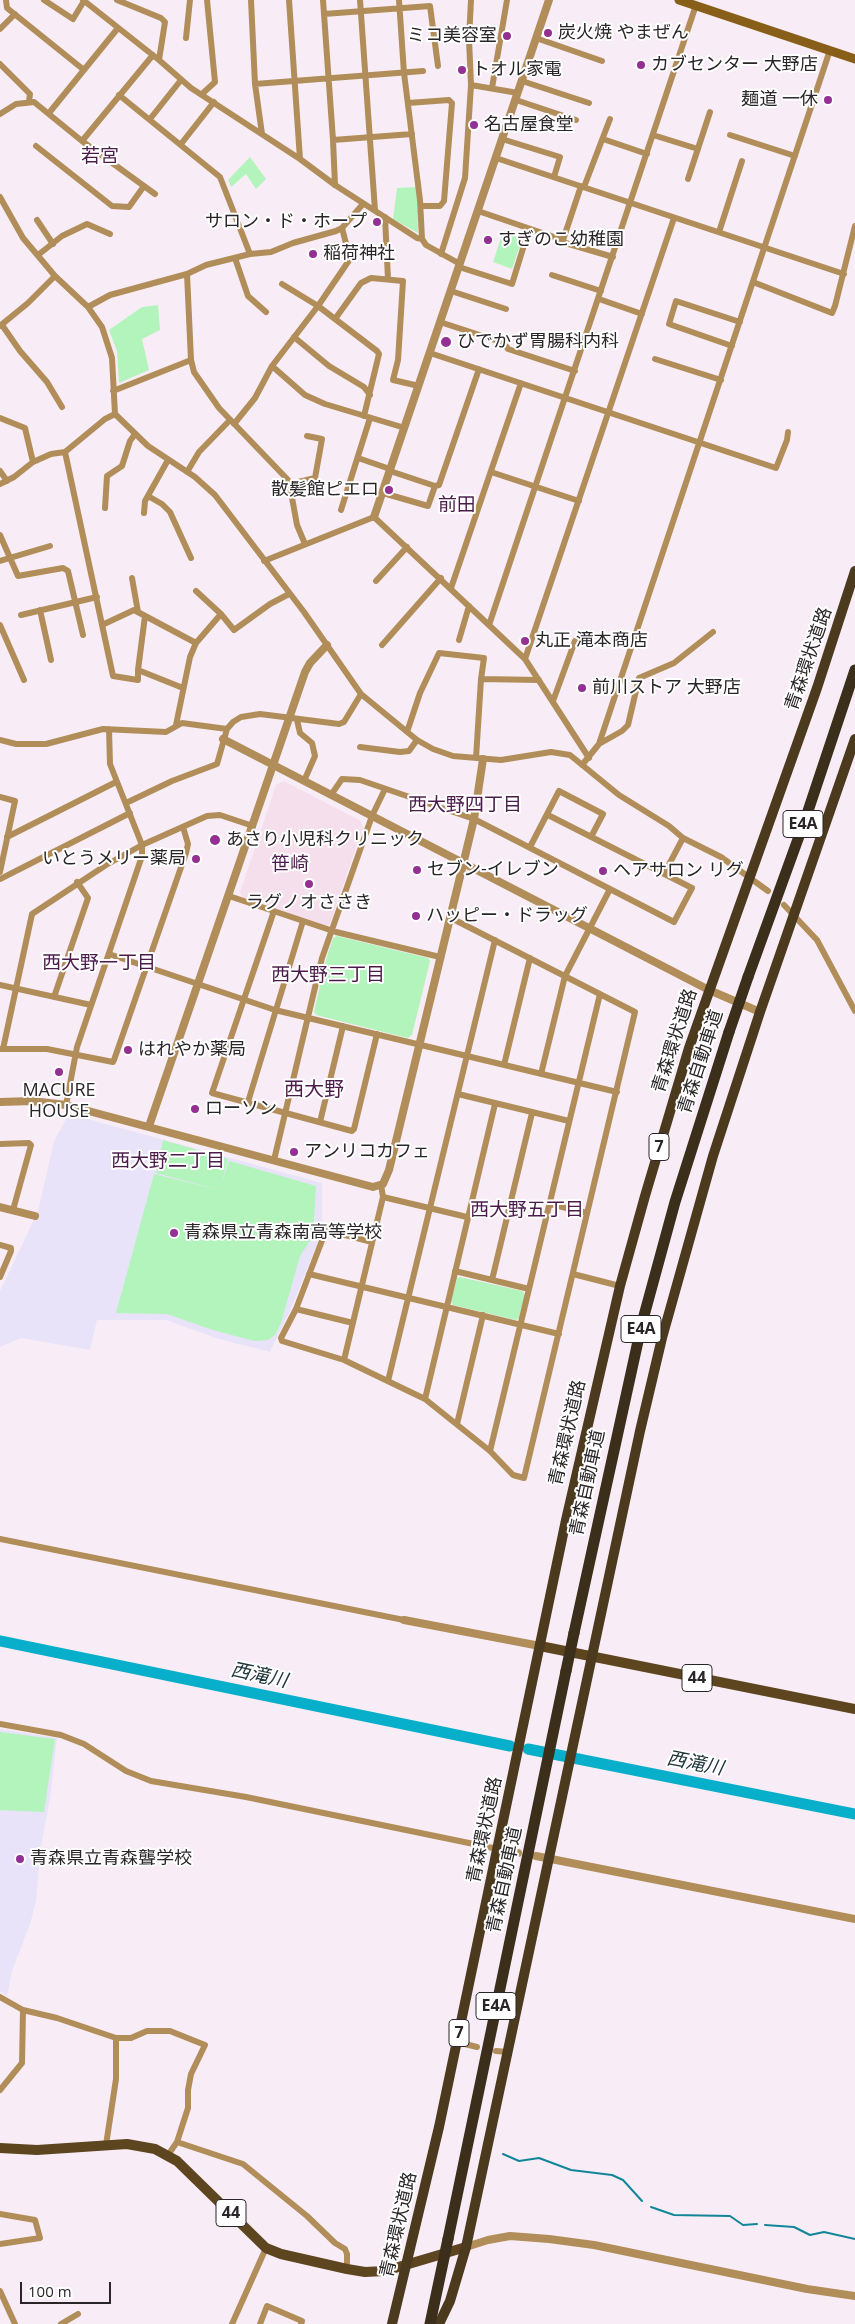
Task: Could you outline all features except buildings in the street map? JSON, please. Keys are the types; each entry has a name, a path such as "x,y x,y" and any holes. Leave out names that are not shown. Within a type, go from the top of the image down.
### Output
{"highway":[{"name":"青森環状道路","path":"392,2324 407,2266 457,2042 595,1389 620,1286 666,1123 709,990 817,688 854,577"},
{"name":"青森自動車道","path":"430,2324 574,1633 642,1323 675,1202 729,1032 806,818 855,670"},
{"path":"440,2324 450,2301 466,2247 640,1431 662,1338 713,1156 760,1012 855,739"}],"main road":[{"path":"679,0 855,59"},
{"name":"44","path":"540,1646 855,1709"},
{"name":"44","path":"0,2148 37,2150 106,2145 138,2145 155,2149 168,2155 187,2170 266,2248 281,2254 347,2269 373,2272 407,2266 466,2247"}],"street":[{"path":"6,0 7,8 84,70"},
{"path":"44,0 73,19 83,0 159,60 181,80 300,159 363,204 417,238 422,239"},
{"path":"117,0 161,18 165,22 159,60"},
{"path":"186,38 190,0"},
{"path":"202,94 215,82 207,0"},
{"path":"251,0 255,84 262,134"},
{"path":"289,0 300,159"},
{"path":"323,0 335,185"},
{"path":"360,0 375,210"},
{"path":"399,0 404,73 420,206 422,239 426,245 459,266 512,284 529,229"},
{"path":"442,254 465,178 471,85 469,39 471,0"},
{"path":"492,88 507,0"},
{"path":"264,561 374,517 549,0"},
{"path":"324,14 399,8 430,3 438,66"},
{"path":"488,625 602,291 696,5"},
{"path":"0,29 15,14"},
{"path":"49,113 118,28"},
{"path":"536,38 602,61"},
{"path":"582,766 599,744 830,50"},
{"path":"82,141 152,55"},
{"path":"0,64 30,94 29,101"},
{"path":"255,84 423,72"},
{"path":"150,119 181,80"},
{"path":"522,81 589,103"},
{"path":"471,85 492,88 576,120"},
{"path":"120,95 220,177 250,254"},
{"path":"408,103 449,100 452,103 444,200 440,206 420,206"},
{"path":"0,114 16,104 29,101 34,102 82,141 155,194"},
{"path":"181,144 214,102"},
{"path":"688,179 710,112"},
{"path":"563,240 610,119"},
{"path":"333,140 412,134"},
{"path":"653,135 698,150"},
{"path":"730,135 795,156"},
{"path":"603,138 647,154"},
{"path":"502,139 560,157 554,177"},
{"path":"36,146 112,206 129,207 144,186"},
{"path":"496,158 844,274"},
{"path":"718,232 742,162"},
{"path":"0,198 23,238 55,276 88,307 99,322 108,340 112,358 115,414 135,434 215,495 327,645 361,694 417,740 453,756 501,760 551,752 570,755 608,788 669,826 683,838 721,857 768,891"},
{"path":"88,307 110,295 187,274 206,265 250,254 271,252 292,243 323,236 342,228 363,204"},
{"path":"478,211 563,240 562,242 613,257"},
{"path":"385,217 388,279"},
{"path":"525,659 674,218"},
{"path":"37,220 52,244"},
{"path":"38,255 62,236 87,224 110,234"},
{"path":"753,282 832,313 844,274 855,226"},
{"path":"187,472 199,452 255,398 272,366 318,306 350,259 342,228"},
{"path":"235,258 248,296 266,312"},
{"path":"187,274 191,360 194,372 218,408 290,484 297,525 305,544"},
{"path":"552,275 602,291"},
{"path":"55,276 28,303 1,325 20,351 47,382 62,407"},
{"path":"335,319 361,283 371,278 403,281 398,360 393,380 419,386"},
{"path":"282,284 318,306 378,351 379,354 358,458 341,510"},
{"path":"451,291 506,309"},
{"path":"599,299 642,314"},
{"path":"732,346 669,324 676,301 740,322"},
{"path":"440,322 504,344 508,349 575,371"},
{"path":"294,337 329,366 356,382 370,395"},
{"path":"430,353 776,468 787,440 788,432"},
{"path":"655,359 721,380"},
{"path":"113,391 191,360"},
{"path":"272,366 305,395 404,428"},
{"path":"358,458 435,486 440,485 479,369"},
{"path":"451,588 521,383"},
{"path":"0,471 3,483 33,462 51,454 65,452 105,419 115,414"},
{"path":"0,418 25,428 33,462"},
{"path":"105,508 107,476 122,466 130,441 135,434"},
{"path":"290,484 314,478 322,439 307,436"},
{"path":"65,452 113,676 138,680 145,616"},
{"path":"144,513 143,505 168,460"},
{"path":"491,472 579,501"},
{"path":"383,493 428,506 435,486"},
{"path":"148,496 162,504 170,512 191,558"},
{"path":"374,517 525,659 589,758"},
{"path":"0,536 18,576 63,568 68,571 83,635"},
{"path":"0,561 50,546"},
{"path":"376,580 407,547"},
{"path":"132,578 138,612"},
{"path":"382,644 441,578"},
{"path":"196,591 221,614 234,630 270,604 289,594"},
{"path":"21,615 97,597"},
{"path":"459,640 469,606"},
{"path":"40,610 51,660"},
{"path":"102,625 134,610 196,643"},
{"path":"176,725 196,643 221,614"},
{"path":"0,625 24,680"},
{"path":"599,744 622,731 628,724 639,678 674,663 714,632"},
{"path":"553,701 575,641"},
{"path":"150,1126 274,765 293,720 304,672 327,645"},
{"path":"0,1102 32,1101 66,1105 373,1187 381,1185 386,1180 389,1170 474,819 480,758 481,679 484,658 439,653 420,693 407,732"},
{"path":"138,670 184,688"},
{"path":"481,679 539,680"},
{"path":"126,803 172,781 217,764 227,729 235,720 250,715 266,714 293,720 339,724 344,722 361,694"},
{"path":"293,720 300,733 312,742 316,756 304,781"},
{"path":"0,740 16,744 46,744 109,729 166,732 182,723 227,729"},
{"path":"66,1105 75,1053 142,860 142,845 110,764 109,729"},
{"path":"223,739 709,990 760,1012"},
{"path":"360,747 400,752 409,751 417,740"},
{"path":"331,795 342,779 360,780 474,819 674,922 692,888 548,814"},
{"path":"7,837 116,782"},
{"path":"274,1160 331,931 372,816 385,789"},
{"path":"530,847 559,791 603,814 591,837"},
{"path":"0,797 15,800 0,872"},
{"path":"0,879 130,813"},
{"path":"183,827 188,848 113,1062 47,1049 2,1049 32,914 77,882 142,845 183,827 217,814 253,826"},
{"path":"664,874 683,838"},
{"path":"54,997 88,898 77,882"},
{"path":"541,1074 565,976 610,889"},
{"path":"229,896 331,931 440,957"},
{"path":"784,905 817,940 855,1011"},
{"path":"274,911 212,1093 352,1130 354,1129 377,1034"},
{"path":"372,1242 326,1230 282,1341 344,1360 425,1399 490,1451 513,1475 524,1478 635,1012 449,917"},
{"path":"248,1102 303,921"},
{"path":"388,1381 495,940"},
{"path":"110,954 275,1010 616,1092"},
{"path":"504,1065 530,958"},
{"path":"0,985 91,1005"},
{"path":"490,1451 600,994"},
{"path":"320,1122 343,1026"},
{"path":"458,1094 569,1121"},
{"path":"425,1399 495,1104"},
{"path":"492,1280 532,1113"},
{"path":"0,1144 29,1143 31,1145 13,1210"},
{"path":"344,1360 383,1197 381,1185"},
{"path":"383,1197 467,1217"},
{"path":"550,1204 587,1212"},
{"path":"0,1207 35,1216"},
{"path":"0,1245 10,1248 12,1251 0,1277"},
{"path":"455,1271 529,1289"},
{"path":"309,1274 559,1334"},
{"path":"573,1274 620,1286"},
{"path":"296,1309 353,1323"},
{"path":"457,1424 483,1316"},
{"path":"0,1539 540,1646"},
{"path":"0,1724 61,1735 84,1744 126,1771 151,1781 246,1798 518,1853"},
{"path":"536,1856 855,1919"},
{"path":"0,1997 23,2010 58,2018 116,2038 131,2038 148,2031 170,2031 205,2045 191,2074 188,2108 177,2142 168,2155"},
{"path":"0,2090 22,2063 23,2010"},
{"path":"106,2145 116,2079 116,2038"},
{"path":"457,2042 477,2047"},
{"path":"496,2051 508,2052"},
{"path":"177,2142 243,2164 307,2216 335,2243 345,2249 347,2269"},
{"path":"0,2214 35,2220 40,2238 0,2244"},
{"path":"466,2247 510,2236 549,2239 594,2245 814,2290 855,2296"},
{"path":"232,2324 266,2248"},
{"path":"0,2292 15,2324"},
{"path":"260,2324 267,2306 302,2321 301,2324"},
{"path":"61,2324 78,2314"}],"shaded area":[{"path":"284,781 361,821 363,827 330,924 326,926 242,897 240,892 276,785"},
{"name":"青森県立青森南高等学校","path":"69,1114 322,1183 322,1227 319,1239 290,1311 270,1352 219,1339 166,1320 97,1320 90,1350 21,1338 0,1347 0,1291 38,1211 54,1141"},
{"name":"青森県立青森聾学校","path":"0,1729 57,1738 50,1799 41,1846 36,1901 31,1921 12,1971 7,1996 0,1991"}],"green space":[{"path":"250,157 266,179 256,189 246,174 231,187 228,180"},
{"path":"417,187 418,233 393,219 397,188"},
{"path":"503,232 522,239 512,269 493,262"},
{"path":"158,305 160,330 142,339 149,370 119,383 117,351 109,330 142,307"},
{"path":"337,936 428,958 430,961 412,1035 408,1038 316,1015 314,1011 326,960 333,938"},
{"path":"163,1140 228,1159 221,1185 229,1161 316,1186 313,1236 300,1256 281,1323 275,1335 268,1340 254,1341 213,1330 167,1314 116,1313 154,1174 220,1190 156,1173"},
{"path":"460,1277 522,1291 525,1294 519,1318 516,1320 453,1305 451,1302 457,1278"},
{"path":"0,1732 55,1739 44,1812 0,1810"}],"waterway":[{"name":"西滝川","path":"0,1641 510,1746"},
{"name":"西滝川","path":"528,1749 855,1814"},
{"path":"503,2154 519,2161 539,2158 571,2170 612,2175 623,2180 642,2201"},
{"path":"651,2207 674,2215 730,2216 743,2225 757,2224"},
{"path":"765,2225 794,2227 810,2235 824,2232 855,2239"}],"place":[{"name":"炭火焼 やまぜん","path":"548,33"},
{"name":"ミコ美容室","path":"507,36"},
{"name":"カブセンター 大野店","path":"641,65"},
{"name":"トオル家電","path":"462,70"},
{"name":"麺道 一休","path":"828,100"},
{"name":"名古屋食堂","path":"474,125"},
{"name":"サロン・ド・ホープ","path":"377,222"},
{"name":"すぎのこ幼稚園","path":"488,240"},
{"name":"稲荷神社","path":"313,254"},
{"name":"ひでかず胃腸科内科","path":"446,342"},
{"name":"散髪館ピエロ","path":"389,490"},
{"name":"丸正 滝本商店","path":"525,641"},
{"name":"前川ストア 大野店","path":"582,688"},
{"name":"あさり小児科クリニック","path":"215,840"},
{"name":"いとうメリー薬局","path":"196,859"},
{"name":"セブン-イレブン","path":"417,870"},
{"name":"ヘアサロン リグ","path":"603,871"},
{"name":"ラグノオささき","path":"309,884"},
{"name":"ハッピー・ドラッグ","path":"416,916"},
{"name":"はれやか薬局","path":"128,1050"},
{"name":"MACURE HOUSE","path":"59,1072"},
{"name":"ローソン","path":"195,1109"},
{"name":"アンリコカフェ","path":"294,1152"},
{"name":"青森県立青森南高等学校","path":"174,1233"},
{"name":"青森県立青森聾学校","path":"20,1859"}],"district":[{"name":"若宮","path":"100,157"},
{"name":"前田","path":"457,506"},
{"name":"西大野四丁目","path":"465,806"},
{"name":"笹崎","path":"290,865"},
{"name":"西大野一丁目","path":"99,964"},
{"name":"西大野三丁目","path":"328,976"},
{"name":"西大野","path":"314,1090"},
{"name":"西大野二丁目","path":"168,1162"},
{"name":"西大野五丁目","path":"527,1211"}]}
